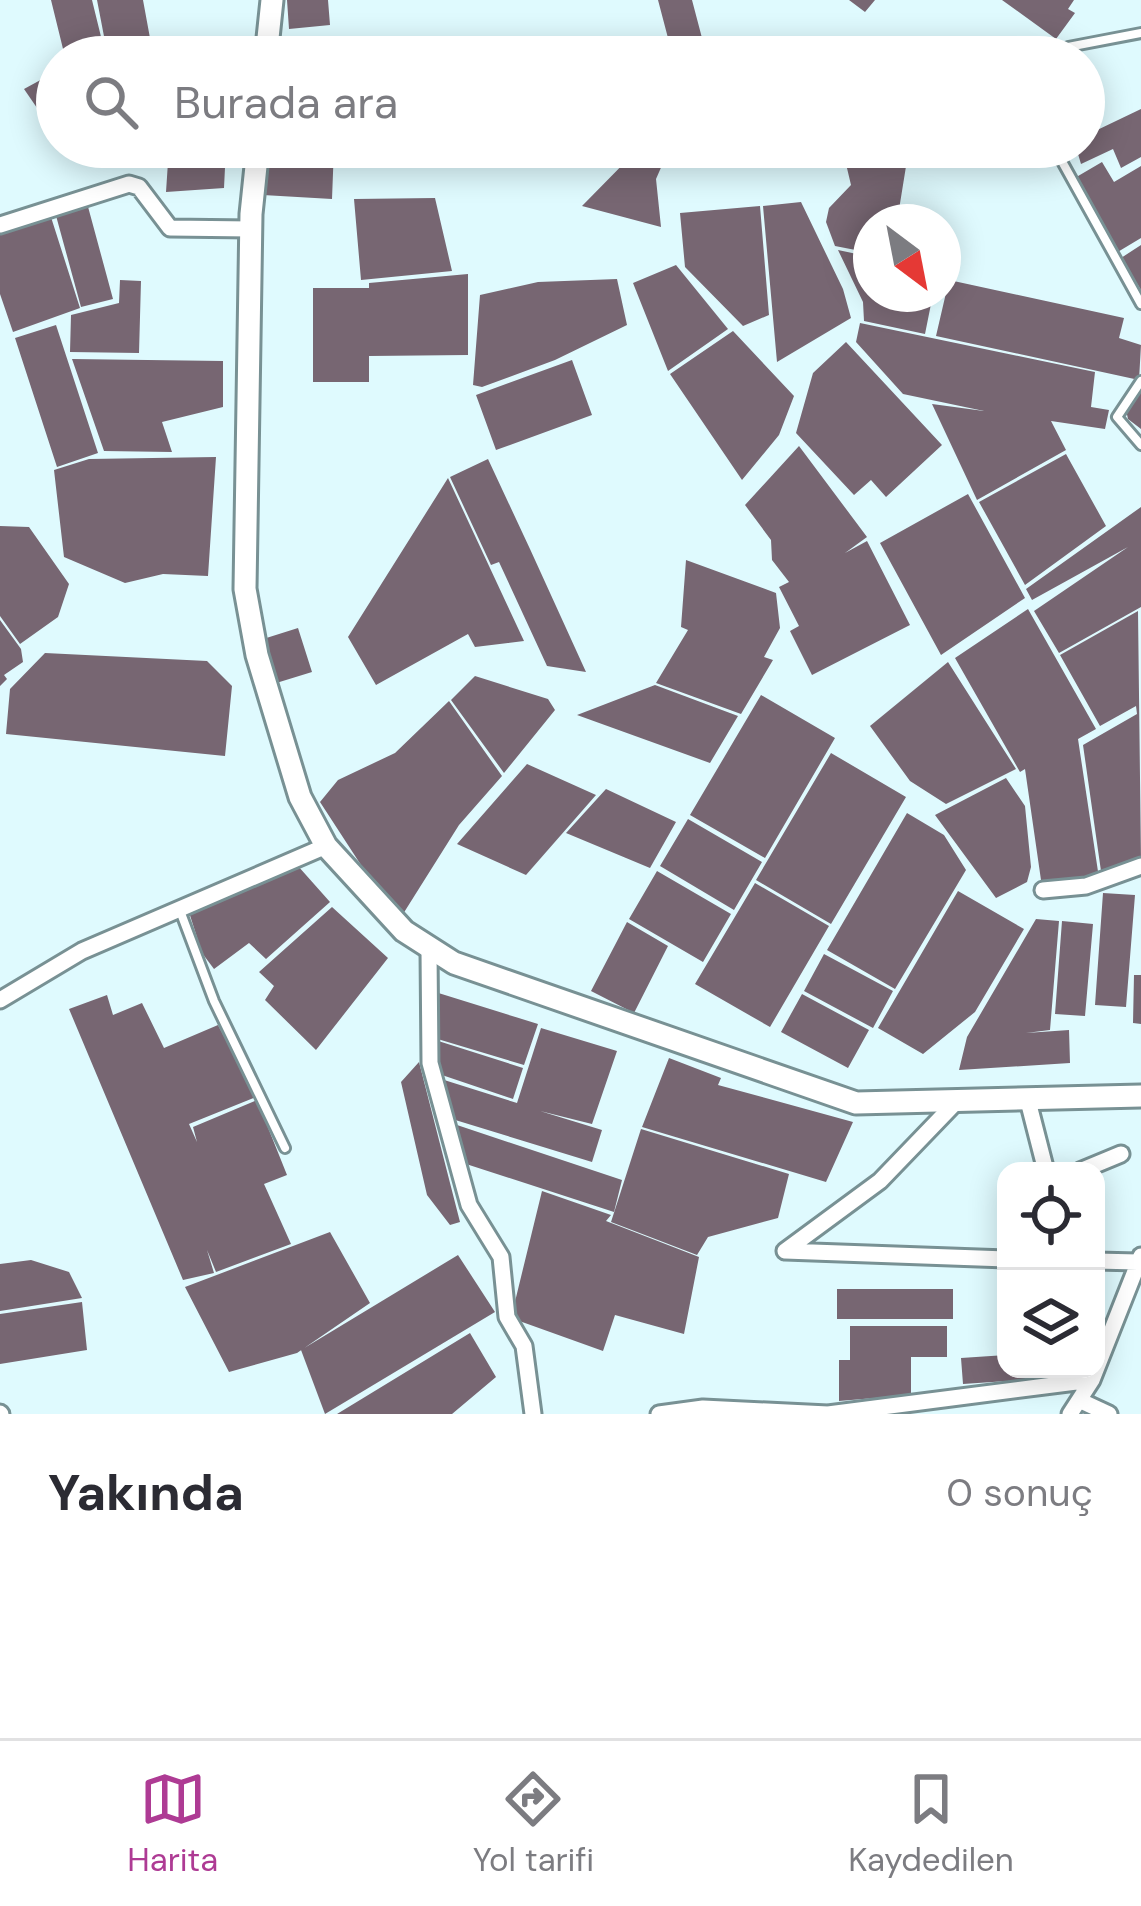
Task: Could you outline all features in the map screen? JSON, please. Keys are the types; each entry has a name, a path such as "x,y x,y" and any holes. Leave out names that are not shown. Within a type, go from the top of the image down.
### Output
{"street":[{"path":"268,36 272,0"},
{"path":"255,168 249,622 300,797 326,846 404,931 429,951 650,1035 856,1103 1141,1096"},
{"path":"0,225 129,184 139,187 170,227 251,229"},
{"path":"0,1000 82,951 326,846"},
{"path":"1043,890 1086,886 1141,866"},
{"path":"429,951 430,1063 469,1205 501,1257 507,1317 524,1346 533,1414"},
{"path":"1027,1097 1044,1162"},
{"path":"956,1102 880,1181 785,1251 997,1259"},
{"path":"1102,1162 1121,1154"},
{"path":"1105,1261 1140,1259 1092,1380 1075,1408 1109,1414"},
{"path":"659,1414 703,1408 828,1414 1092,1380"}],"lane":[{"path":"1105,40 1141,33"},
{"path":"1066,168 1141,304"},
{"path":"1141,381 1117,417 1141,445"},
{"path":"179,906 214,1001 285,1148"}],"building":[{"path":"51,0 92,0 101,36 60,36"},
{"path":"97,0 143,0 150,36 104,36"},
{"path":"287,0 328,0 330,25 289,29"},
{"path":"658,0 692,0 701,36 667,36"},
{"path":"849,0 875,0 865,12"},
{"path":"1002,0 1074,0 1068,9 1075,13 1058,36"},
{"path":"36,82 36,106 24,89"},
{"path":"1141,109 1141,157 1121,168 1113,149 1105,153 1105,126"},
{"path":"1141,166 1141,238 1116,253 1073,179 1092,168 1105,167 1114,182"},
{"path":"168,168 225,168 224,188 166,192"},
{"path":"265,168 333,168 332,199 263,195"},
{"path":"619,168 661,168 656,179 661,227 582,206"},
{"path":"847,168 906,168 900,204 853,204 853,250 835,246 826,222 829,208 851,185"},
{"path":"435,198 452,271 361,280 354,199"},
{"path":"801,202 843,289 851,318 777,362 763,206"},
{"path":"87,203 113,299 81,307 55,212"},
{"path":"760,206 769,315 743,326 685,267 680,213"},
{"path":"50,214 80,308 13,332 0,294 0,231"},
{"path":"1141,245 1141,290 1121,258"},
{"path":"838,250 853,253 853,281"},
{"path":"676,265 728,329 668,371 633,283"},
{"path":"468,274 468,355 369,356 369,382 313,382 313,288 369,288 369,283"},
{"path":"617,279 627,325 555,360 482,387 473,385 480,295 538,282"},
{"path":"120,280 141,281 139,353 70,352 71,315 119,303"},
{"path":"961,283 1124,318 1119,338 1141,345 1139,380 936,336 942,312 961,312"},
{"path":"864,312 929,312 925,334 864,321"},
{"path":"860,323 1095,372 1091,407 1109,410 1105,429 1051,421 1066,450 977,500 932,404 984,411 903,394 856,342"},
{"path":"56,325 98,453 57,467 15,338"},
{"path":"733,331 794,396 779,435 742,480 670,374"},
{"path":"846,342 942,445 886,497 871,480 854,495 796,433 813,373"},
{"path":"72,359 223,361 223,407 162,422 172,452 104,451"},
{"path":"572,360 592,415 496,450 476,395"},
{"path":"1141,390 1141,429 1128,419 1126,410"},
{"path":"799,446 867,537 845,553 867,541 910,625 812,675 790,631 799,626 779,587 789,582 772,560 771,540 745,505"},
{"path":"1066,454 1106,526 1025,585 979,502"},
{"path":"216,457 208,576 163,574 125,583 64,557 54,470 89,459"},
{"path":"488,459 586,672 547,666 499,562 491,565 450,477"},
{"path":"448,478 524,641 475,647 468,634 376,685 348,637"},
{"path":"968,494 1025,598 941,655 880,543"},
{"path":"1141,507 1141,607 1059,653 1034,611 1128,547 1032,600 1026,589"},
{"path":"0,526 29,527 69,584 58,617 20,644 0,616"},
{"path":"686,560 776,593 780,628 764,657 773,660 741,714 656,683 688,630 681,627"},
{"path":"1028,609 1096,729 1078,739 1099,878 1042,887 1025,769 1020,772 955,658"},
{"path":"1138,611 1141,861 1102,878 1083,745 1137,714 1136,706 1100,726 1060,655"},
{"path":"0,620 21,649 23,662 4,675 7,679 0,686"},
{"path":"298,628 312,672 273,684 260,640"},
{"path":"45,653 207,661 232,686 225,756 6,734 10,689"},
{"path":"948,662 1016,769 946,804 910,781 870,726"},
{"path":"475,676 548,699 555,710 504,773 451,700"},
{"path":"655,685 738,716 710,763 577,715"},
{"path":"761,695 835,738 765,858 690,815"},
{"path":"449,701 502,776 459,825 403,914 374,885 320,802 338,780 395,753"},
{"path":"831,753 906,797 831,924 756,880"},
{"path":"527,764 596,795 526,875 457,844"},
{"path":"1006,778 1025,806 1031,867 1027,882 996,898 935,815"},
{"path":"606,789 676,822 650,868 566,833"},
{"path":"907,813 944,835 966,870 895,989 827,950"},
{"path":"688,819 762,862 734,910 660,866"},
{"path":"298,866 330,902 266,959 249,943 214,969 202,953 187,906"},
{"path":"657,871 731,914 703,962 629,919"},
{"path":"755,883 829,926 770,1027 695,984"},
{"path":"958,891 1024,929 975,1012 923,1054 878,1028"},
{"path":"1103,893 1135,895 1126,1007 1095,1005"},
{"path":"332,907 388,958 316,1050 265,1000 274,986 259,972"},
{"path":"1036,919 1059,921 1050,1030 1026,1033 1069,1030 1070,1063 959,1070 967,1037"},
{"path":"1062,921 1093,924 1085,1016 1055,1014"},
{"path":"627,922 668,946 634,1013 591,991"},
{"path":"824,954 893,991 873,1028 804,991"},
{"path":"1134,975 1141,975 1141,1024 1133,1023"},
{"path":"432,991 538,1024 524,1065 431,1037"},
{"path":"802,994 869,1030 848,1068 781,1032"},
{"path":"107,995 113,1015 142,1003 164,1048 218,1025 256,1097 189,1124 197,1142 193,1127 257,1100 287,1175 264,1184 291,1244 216,1272 207,1250 214,1273 183,1280 69,1009"},
{"path":"541,1028 617,1051 592,1124 540,1111 602,1130 592,1162 452,1119 441,1079 517,1103"},
{"path":"432,1039 523,1068 513,1099 436,1073"},
{"path":"669,1058 721,1078 718,1085 853,1122 826,1182 642,1127"},
{"path":"419,1062 460,1222 450,1225 427,1195 401,1082"},
{"path":"454,1124 622,1180 614,1212 463,1163"},
{"path":"641,1129 789,1174 778,1218 708,1237 697,1255 611,1222"},
{"path":"542,1191 611,1215 606,1221 699,1257 684,1334 615,1315 603,1351 511,1318"},
{"path":"330,1232 370,1303 297,1353 229,1372 185,1287"},
{"path":"458,1255 495,1312 325,1414 301,1350"},
{"path":"31,1260 69,1272 82,1298 0,1311 0,1264"},
{"path":"837,1289 953,1289 953,1319 837,1319"},
{"path":"82,1302 87,1350 0,1364 0,1314"},
{"path":"850,1326 947,1326 947,1357 911,1357 911,1395 839,1401 839,1360 850,1360"},
{"path":"470,1333 496,1377 452,1414 337,1414"},
{"path":"997,1356 997,1378 1051,1378 963,1384 961,1358"}]}
